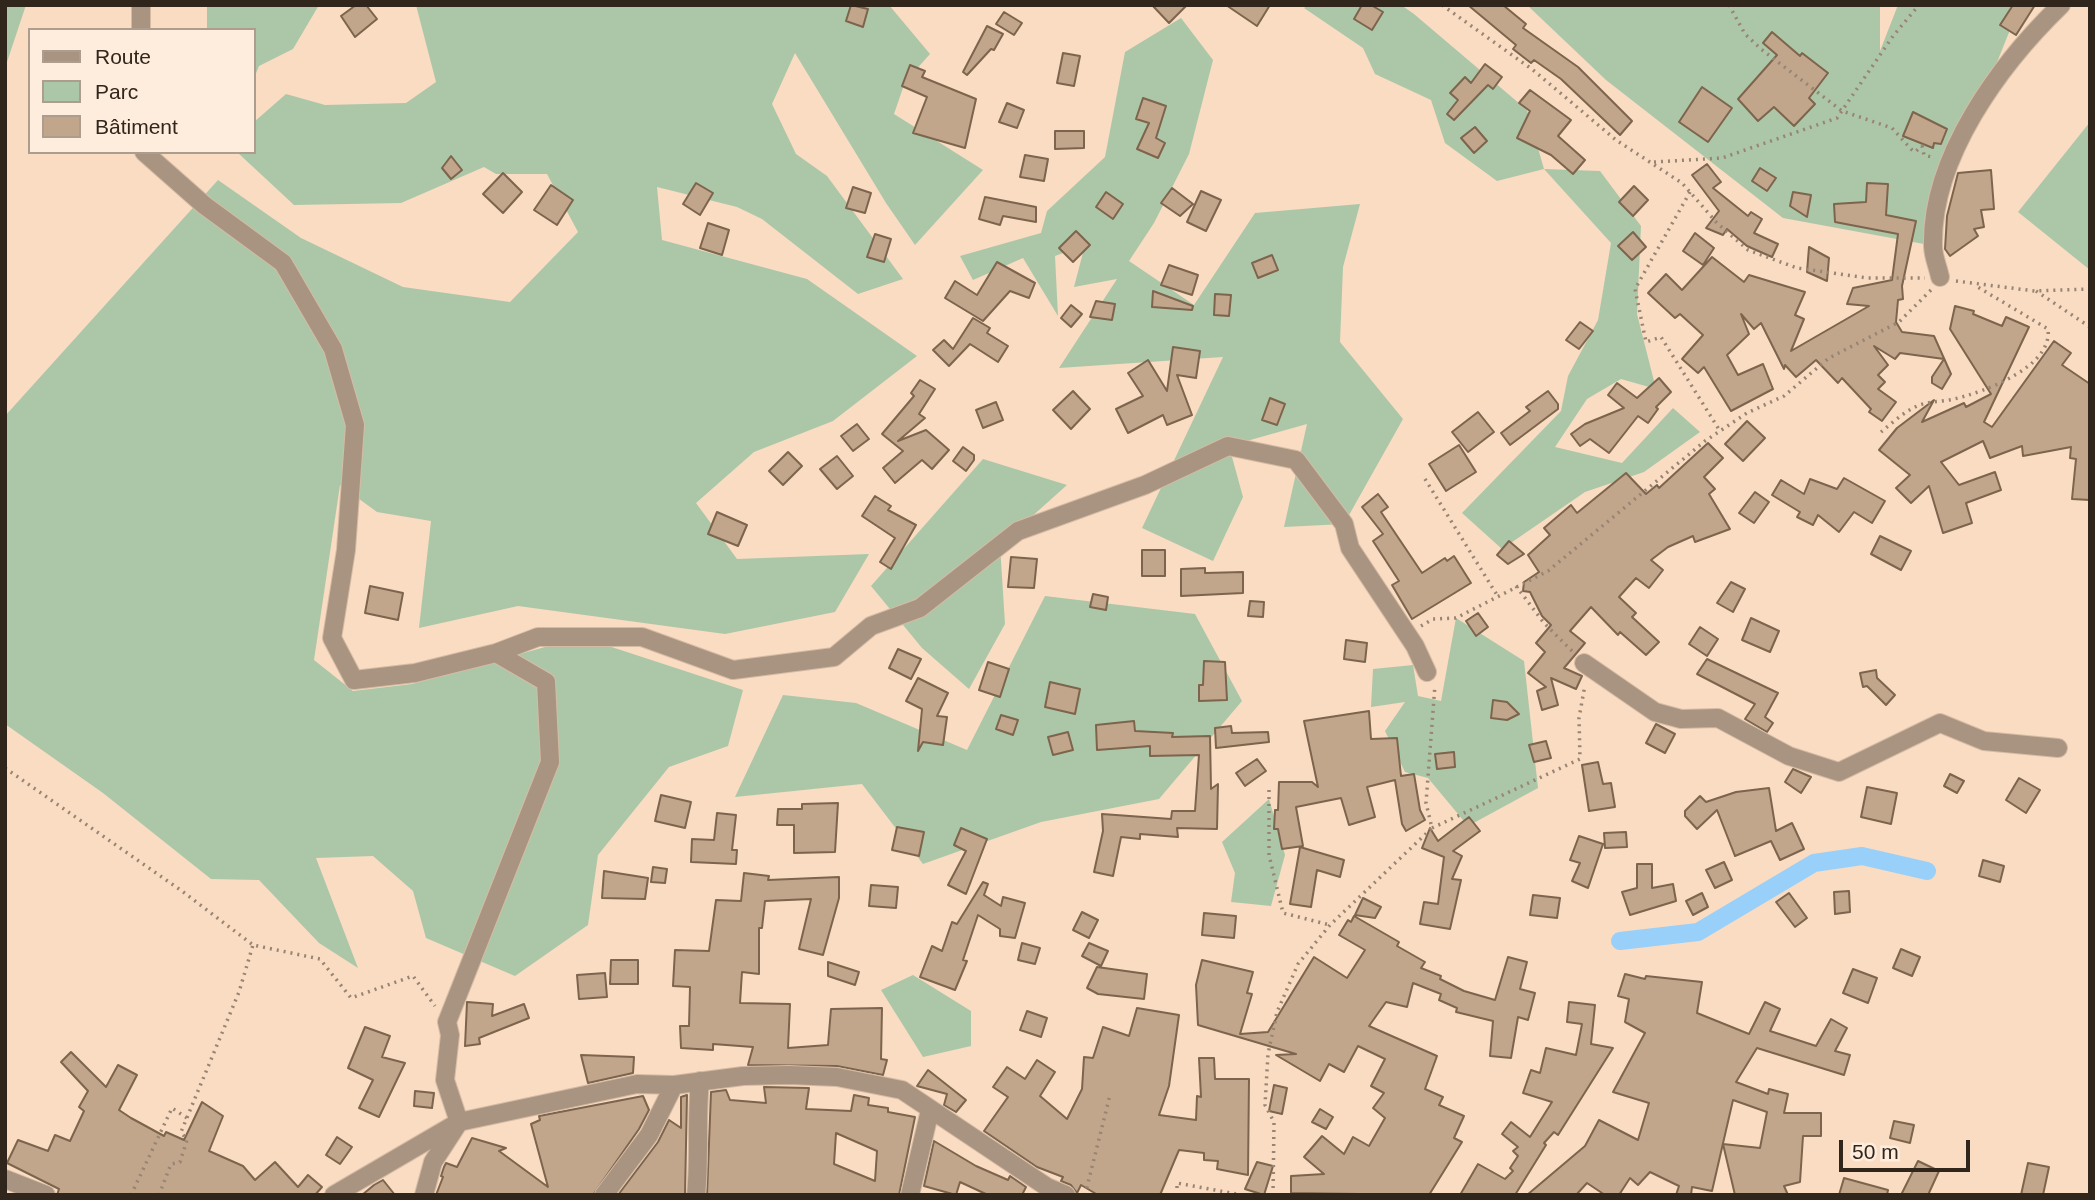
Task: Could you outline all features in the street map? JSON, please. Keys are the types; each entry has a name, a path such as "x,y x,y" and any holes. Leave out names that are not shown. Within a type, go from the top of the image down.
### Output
{"street":[{"path":"141,5 141,28"},
{"path":"1940,277 1933,247 1937,207 1947,165 1990,87 2061,5"},
{"path":"146,154 204,205 283,263 333,349 355,425 346,550 332,638 354,680 415,674 496,653 538,637 642,637 733,670 834,657 871,626 920,608 1018,531 1145,485 1228,446 1296,460 1345,524 1350,548 1427,672"},
{"path":"459,1122 445,1080 450,1035 447,1022 550,762 546,682 496,653"},
{"path":"1584,663 1655,712 1681,719 1718,718 1789,756 1839,772 1940,723 1984,741 2057,748"},
{"path":"334,1195 459,1122 604,1089 637,1084 674,1085 743,1076 837,1077 902,1090 1047,1187 1066,1195"},
{"path":"696,1195 699,1150 695,1124 700,1081"},
{"path":"604,1195 649,1135 674,1085"},
{"path":"910,1195 929,1110"},
{"path":"424,1195 433,1162 459,1122"},
{"path":"5,1179 46,1195"}],"path":[{"path":"1442,5 1533,70 1616,140 1654,162 1690,192 1735,241 1748,250 1797,268 1868,278 1911,280 1940,277 1975,285 2035,291 2090,289"},
{"path":"1729,5 1745,34 1842,111 1892,128 1911,149 1915,152 1922,146 1924,155 1930,157"},
{"path":"1654,162 1723,158 1838,118 1893,36 1919,5"},
{"path":"1690,192 1634,289 1646,342 1661,337 1720,431"},
{"path":"1406,635 1433,619 1456,618 1548,571 1578,549 1679,460 1738,419 1784,396 1829,358 1899,322 1926,298 1940,277"},
{"path":"1881,432 1913,408 1967,396 1990,387 2039,359 2049,339 2048,330 1990,298 1975,285"},
{"path":"2035,291 2090,327"},
{"path":"1425,479 1497,595"},
{"path":"1273,1195 1273,1122 1265,1105 1268,1054 1277,1012 1298,964 1331,925 1432,828 1580,759 1578,733 1584,698 1584,663 1544,623 1516,586"},
{"path":"1427,672 1435,684 1426,803 1432,828"},
{"path":"5,768 182,891 253,945 320,959 351,998 413,976 447,1022"},
{"path":"1269,790 1269,855 1283,913 1331,925"},
{"path":"159,1195 171,1164 180,1162 187,1140 181,1132 239,992 253,945"},
{"path":"1084,1195 1110,1095"},
{"path":"131,1195 172,1108 188,1118"},
{"path":"1177,1195 1177,1183 1242,1195"}],"green space":[{"path":"5,5 26,5 5,68"},
{"path":"207,5 319,5 293,49 259,66 256,73 256,28 207,28"},
{"path":"416,5 889,5 930,54 905,82 894,114 983,170 915,245 886,203 795,53 772,104 796,154 827,176 903,279 858,294 762,219 737,207 657,187 662,240 807,279 917,356 833,421 754,452 696,503 737,559 869,554 835,612 725,634 518,606 419,628 431,521 377,512 340,485 314,660 353,691 412,684 581,637 743,690 728,746 669,767 598,855 588,925 515,976 426,938 413,891 373,856 316,858 358,968 319,943 259,880 211,879 103,793 5,724 5,416 218,180 301,238 403,287 510,302 578,232 547,174 496,174 484,167 401,203 294,205 239,154 256,154 256,120 286,94 325,105 406,103 436,82"},
{"path":"1308,5 1401,5 1414,14 1527,110 1544,169 1497,181 1445,143 1431,100 1375,74 1363,48 1304,8"},
{"path":"1527,5 1880,5 1880,51 1898,5 2020,5 1924,244 1783,218 1606,80"},
{"path":"1181,18 1213,60 1189,154 1154,223 1129,261 1194,305 1255,213 1360,204 1343,267 1340,342 1403,419 1344,524 1284,527 1307,424 1229,446 1243,497 1213,561 1142,528 1223,357 1059,368 1117,279 1074,287 1085,245 1055,256 1058,316 1023,258 973,280 960,256 1041,233 1047,211 1105,157 1125,52"},
{"path":"2090,122 2090,270 2018,212"},
{"path":"1544,169 1600,171 1641,226 1637,314 1656,389 1621,379 1587,399 1555,447 1622,463 1673,408 1700,432 1644,472 1585,492 1502,549 1462,513 1561,411 1568,376 1598,320 1611,243"},
{"path":"983,459 1067,485 1000,545 1005,624 969,689 922,648 871,586"},
{"path":"1045,596 1195,614 1242,701 1159,799 1041,822 923,864 862,784 735,797 783,695 856,703 967,750"},
{"path":"1456,618 1524,661 1538,788 1468,826 1428,778 1405,772 1385,731 1405,702 1371,707 1373,669 1413,665 1418,696 1441,701"},
{"path":"1269,799 1285,855 1271,906 1231,902 1235,873 1222,842"},
{"path":"913,975 971,1011 971,1046 923,1057 881,990"}],"building":[{"path":"356,5 366,5 377,19 355,37 341,16"},
{"path":"851,5 868,9 863,27 846,21"},
{"path":"1152,5 1187,5 1169,23"},
{"path":"1226,5 1270,5 1257,26"},
{"path":"1362,5 1371,5 1383,12 1372,30 1354,19"},
{"path":"1468,5 1503,5 1526,24 1523,28 1578,67 1632,121 1620,135 1561,79 1534,60 1531,63 1513,49 1516,45"},
{"path":"2013,5 2035,5 2016,35 2000,25"},
{"path":"1004,12 1022,23 1014,35 996,24"},
{"path":"987,26 1003,34 994,50 991,49 967,75 963,72"},
{"path":"1772,32 1800,56 1802,53 1828,73 1809,98 1815,104 1794,126 1774,107 1758,121 1738,99 1777,55 1763,43"},
{"path":"1063,53 1080,56 1074,86 1057,83"},
{"path":"1485,64 1502,77 1493,89 1488,85 1454,120 1447,114 1458,100 1450,93 1465,77 1471,83"},
{"path":"910,65 925,71 922,77 976,99 965,148 913,133 927,97 902,86"},
{"path":"1702,87 1732,108 1708,142 1679,122"},
{"path":"1530,90 1571,120 1558,136 1585,160 1573,174 1551,155 1517,138 1530,111 1519,103"},
{"path":"1143,98 1166,106 1156,138 1165,143 1158,158 1137,149 1149,123 1136,119"},
{"path":"1007,103 1024,110 1017,128 999,122"},
{"path":"1913,112 1947,129 1941,144 1934,143 1933,148 1903,136"},
{"path":"1475,127 1487,141 1474,153 1461,138"},
{"path":"1055,131 1084,131 1084,148 1055,149"},
{"path":"1025,155 1048,159 1044,181 1020,177"},
{"path":"451,156 462,170 451,179 442,168"},
{"path":"1707,164 1721,182 1713,188 1748,216 1751,212 1762,219 1754,233 1778,244 1772,257 1747,246 1727,229 1723,235 1706,228 1719,211 1692,175"},
{"path":"1760,168 1776,178 1767,191 1752,181"},
{"path":"1991,170 1994,209 1981,210 1984,227 1974,229 1978,236 1950,256 1945,249 1947,216 1958,173"},
{"path":"503,173 522,192 503,213 483,194"},
{"path":"696,183 713,193 700,215 683,204"},
{"path":"1867,183 1888,184 1886,215 1916,221 1902,286 1903,299 1898,300 1896,322 1902,332 1934,336 1951,374 1942,389 1932,383 1932,377 1944,359 1900,353 1895,359 1874,346 1888,365 1878,375 1885,382 1878,389 1896,402 1882,421 1869,412 1871,409 1842,378 1838,383 1816,360 1796,377 1785,365 1784,369 1761,323 1754,329 1741,314 1749,334 1727,355 1738,375 1763,364 1773,389 1731,411 1704,367 1698,373 1682,359 1703,335 1680,314 1675,318 1648,293 1666,274 1682,290 1712,257 1744,282 1749,275 1805,292 1795,315 1804,319 1791,351 1869,306 1847,304 1853,288 1892,280 1898,234 1835,222 1834,204 1866,202"},
{"path":"551,185 573,200 557,225 534,210"},
{"path":"1634,186 1648,200 1633,216 1619,202"},
{"path":"853,187 871,193 865,213 846,208"},
{"path":"1172,188 1193,204 1180,216 1161,203"},
{"path":"1201,191 1221,200 1206,231 1187,222"},
{"path":"1106,192 1123,204 1113,219 1096,207"},
{"path":"1793,192 1811,195 1807,217 1790,206"},
{"path":"985,197 1036,207 1036,222 1003,216 1000,225 979,219"},
{"path":"708,223 729,230 722,255 700,248"},
{"path":"1076,231 1090,245 1073,262 1059,248"},
{"path":"1633,232 1646,247 1632,260 1618,246"},
{"path":"1695,233 1714,248 1703,265 1683,251"},
{"path":"875,234 891,239 884,262 867,257"},
{"path":"1809,247 1829,258 1827,281 1807,272"},
{"path":"1272,255 1278,270 1258,278 1252,263"},
{"path":"997,262 1035,283 1029,298 1010,291 983,321 945,298 955,281 977,295"},
{"path":"1169,265 1198,275 1192,295 1161,285"},
{"path":"1153,291 1193,306 1192,310 1152,307"},
{"path":"1215,294 1231,295 1229,316 1214,315"},
{"path":"1096,301 1115,304 1112,320 1090,317"},
{"path":"1071,305 1082,314 1071,327 1061,318"},
{"path":"1955,306 1974,311 1973,314 2002,326 2006,317 2029,327 1984,422 1992,427 2054,341 2071,353 2062,365 2090,384 2090,500 2072,499 2076,459 2070,458 2071,447 2023,456 2022,446 1990,458 1983,441 1941,462 1959,485 1995,472 2001,490 1966,503 1972,523 1943,533 1929,486 1911,503 1896,488 1910,475 1879,450 1897,428 1934,400 1922,422 1964,403 1966,407 1991,394 1950,329"},
{"path":"973,318 990,328 987,333 1008,346 998,362 970,344 949,366 933,350 944,340 953,349"},
{"path":"1580,322 1593,331 1579,349 1566,340"},
{"path":"1173,347 1200,351 1196,378 1177,375 1192,415 1167,425 1163,415 1128,433 1116,409 1143,396 1128,373 1148,360 1167,391"},
{"path":"1659,378 1671,392 1656,407 1658,409 1648,423 1638,416 1609,453 1590,439 1580,446 1571,434 1585,424 1624,408 1608,395 1617,383 1637,398"},
{"path":"920,380 935,389 919,414 925,418 898,441 926,430 949,450 932,469 922,460 895,483 883,468 903,451 882,434 914,396 911,393"},
{"path":"1073,391 1090,409 1071,429 1053,410"},
{"path":"1548,391 1558,404 1558,409 1510,445 1501,433 1530,411 1526,407"},
{"path":"1270,398 1285,404 1277,425 1262,420"},
{"path":"996,402 1003,420 983,428 976,410"},
{"path":"1478,412 1494,432 1468,452 1452,432"},
{"path":"1747,421 1765,438 1743,461 1725,444"},
{"path":"857,424 869,439 853,451 841,436"},
{"path":"1708,443 1723,458 1704,477 1715,489 1709,494 1730,529 1695,542 1693,536 1668,547 1651,560 1663,570 1649,588 1636,578 1619,597 1636,613 1632,617 1659,642 1646,655 1620,632 1618,635 1591,607 1570,631 1585,643 1564,668 1582,676 1576,689 1551,678 1558,705 1542,710 1537,691 1546,687 1528,673 1545,652 1536,643 1551,625 1542,616 1530,592 1523,591 1524,582 1539,572 1528,555 1550,535 1544,528 1571,505 1577,513 1626,473 1646,494 1657,485 1659,488"},
{"path":"1459,445 1476,472 1446,491 1429,464"},
{"path":"963,447 974,455 974,460 966,471 953,461"},
{"path":"788,452 802,466 783,485 769,471"},
{"path":"837,456 853,476 837,489 820,469"},
{"path":"1844,478 1885,501 1872,523 1854,512 1839,532 1818,515 1813,525 1797,517 1800,512 1772,495 1781,480 1804,494 1810,479 1837,489"},
{"path":"1755,492 1769,502 1754,523 1739,513"},
{"path":"1378,494 1388,507 1381,512 1422,573 1445,558 1447,561 1454,556 1471,583 1412,619 1392,585 1399,581 1373,541 1383,534 1362,507"},
{"path":"875,496 891,506 888,510 916,525 891,569 880,562 895,538 862,516"},
{"path":"717,512 747,525 738,546 708,534"},
{"path":"1880,536 1911,551 1901,570 1871,554"},
{"path":"1509,541 1524,554 1508,564 1497,555"},
{"path":"1142,550 1165,550 1165,576 1142,576"},
{"path":"1011,557 1037,559 1034,588 1008,587"},
{"path":"1205,568 1205,573 1243,572 1243,593 1181,596 1181,569"},
{"path":"1731,582 1745,589 1733,612 1717,603"},
{"path":"370,586 403,593 398,620 365,613"},
{"path":"1093,594 1108,597 1106,610 1090,607"},
{"path":"1250,601 1264,602 1263,617 1248,616"},
{"path":"1478,613 1488,627 1476,636 1466,621"},
{"path":"1751,618 1779,631 1770,652 1742,640"},
{"path":"1700,627 1718,639 1707,656 1689,644"},
{"path":"1346,640 1367,643 1365,662 1344,659"},
{"path":"898,649 921,659 911,679 889,668"},
{"path":"1707,659 1778,693 1765,717 1773,723 1767,732 1745,719 1755,704 1697,674"},
{"path":"1204,661 1225,662 1227,700 1199,701"},
{"path":"988,662 1009,669 1000,697 979,690"},
{"path":"1876,670 1877,678 1895,695 1886,705 1867,686 1863,687 1860,673"},
{"path":"918,678 948,693 937,716 947,717 943,745 923,742 918,751 922,709 906,701"},
{"path":"1050,682 1080,689 1075,714 1045,707"},
{"path":"1493,700 1507,702 1519,714 1507,720 1491,718"},
{"path":"1369,711 1371,739 1397,738 1401,776 1414,774 1420,810 1425,820 1406,831 1402,824 1395,780 1367,787 1375,817 1349,825 1341,798 1296,807 1303,846 1282,849 1278,829 1274,829 1279,782 1312,782 1318,787 1304,721"},
{"path":"1001,715 1018,720 1013,735 996,729"},
{"path":"1134,721 1135,731 1173,733 1172,737 1210,736 1211,789 1218,784 1217,829 1177,828 1178,837 1140,834 1140,839 1121,837 1113,876 1094,872 1103,831 1102,814 1171,819 1172,811 1195,811 1199,755 1150,756 1150,746 1097,750 1096,725"},
{"path":"1656,724 1675,734 1665,753 1646,743"},
{"path":"1231,726 1232,733 1268,732 1269,742 1216,748 1215,728"},
{"path":"1068,732 1073,750 1053,755 1048,737"},
{"path":"1546,741 1551,758 1534,762 1529,745"},
{"path":"1454,752 1455,767 1437,769 1435,754"},
{"path":"1257,759 1266,771 1245,786 1236,773"},
{"path":"1598,762 1603,784 1611,783 1615,807 1589,811 1582,765"},
{"path":"1793,769 1811,777 1801,793 1785,782"},
{"path":"1950,774 1964,781 1957,793 1944,786"},
{"path":"2019,778 2040,790 2026,813 2006,800"},
{"path":"1867,787 1897,793 1891,824 1861,817"},
{"path":"1769,788 1776,831 1792,823 1804,849 1780,860 1771,841 1735,856 1717,810 1697,829 1685,816 1685,811 1700,796 1706,802 1736,792"},
{"path":"661,795 691,802 685,828 655,821"},
{"path":"838,803 835,852 794,853 794,825 777,825 778,809 802,809 802,804"},
{"path":"717,813 736,815 732,850 737,850 736,864 691,862 692,839 714,840"},
{"path":"1469,817 1480,831 1453,851 1462,856 1452,879 1461,880 1450,929 1420,924 1424,902 1438,904 1444,857 1422,848 1430,828 1438,841"},
{"path":"897,827 924,832 919,856 892,850"},
{"path":"961,828 987,839 966,894 948,885 966,851 954,845"},
{"path":"1626,832 1627,847 1605,848 1604,833"},
{"path":"1579,836 1603,844 1588,888 1572,881 1580,863 1570,860"},
{"path":"1300,847 1344,860 1340,877 1317,870 1311,907 1290,904"},
{"path":"1983,860 2004,866 2000,882 1979,876"},
{"path":"1724,862 1732,880 1715,888 1706,870"},
{"path":"1637,864 1652,864 1652,888 1673,884 1676,901 1630,915 1622,892 1637,888"},
{"path":"653,867 667,869 665,883 651,882"},
{"path":"604,871 648,878 645,899 602,898"},
{"path":"744,873 769,876 768,880 839,877 839,898 823,955 799,949 811,899 765,901 762,928 759,928 759,974 742,972 740,1003 790,1004 788,1048 828,1045 831,1009 882,1008 881,1059 887,1060 883,1075 837,1066 748,1065 753,1047 713,1044 713,1050 681,1048 680,1026 689,1026 690,987 673,986 675,950 709,951 716,900 741,901"},
{"path":"983,882 988,884 984,895 1001,906 1003,897 1025,903 1015,938 1000,936 1000,929 978,915 963,960 967,961 955,990 920,977 932,946 942,951 952,922 957,924"},
{"path":"871,885 898,887 896,908 869,906"},
{"path":"1849,891 1850,912 1835,914 1834,892"},
{"path":"1702,893 1708,907 1693,915 1686,901"},
{"path":"1789,893 1807,918 1795,927 1776,902"},
{"path":"1533,895 1560,898 1557,918 1530,915"},
{"path":"1363,898 1381,907 1375,918 1355,915"},
{"path":"1082,912 1098,920 1089,938 1073,930"},
{"path":"1204,913 1236,916 1234,938 1202,935"},
{"path":"1354,916 1399,942 1397,946 1425,962 1421,968 1441,976 1440,979 1464,991 1495,1000 1508,957 1527,962 1520,989 1535,993 1528,1020 1518,1017 1511,1058 1490,1056 1493,1021 1456,1012 1457,1008 1439,1000 1441,994 1413,983 1407,1007 1386,1002 1369,1026 1437,1056 1425,1089 1443,1097 1439,1105 1464,1116 1454,1138 1462,1142 1429,1195 1291,1193 1291,1176 1324,1174 1304,1157 1322,1136 1344,1154 1353,1137 1369,1146 1385,1118 1373,1108 1384,1093 1371,1086 1385,1059 1358,1046 1344,1072 1329,1064 1320,1081 1276,1055 1296,1054 1198,1025 1196,985 1202,960 1253,972 1247,993 1252,994 1240,1034 1268,1032 1314,957 1347,978 1365,950 1339,935 1348,920 1351,922"},
{"path":"1022,943 1040,948 1035,964 1018,960"},
{"path":"1089,943 1108,951 1101,966 1082,956"},
{"path":"1901,949 1920,957 1912,976 1893,968"},
{"path":"611,960 638,960 638,984 610,984"},
{"path":"828,962 859,972 855,985 828,976"},
{"path":"1097,967 1147,974 1144,999 1098,994 1087,988"},
{"path":"1853,969 1877,978 1868,1003 1843,993"},
{"path":"605,973 607,997 579,999 577,975"},
{"path":"1625,974 1645,979 1646,976 1702,982 1697,1013 1749,1034 1765,1002 1780,1009 1770,1031 1816,1046 1831,1019 1847,1028 1835,1051 1850,1055 1844,1075 1757,1048 1736,1082 1768,1094 1769,1089 1788,1094 1784,1113 1821,1113 1821,1136 1803,1136 1800,1182 1784,1186 1788,1195 1735,1195 1723,1144 1760,1148 1767,1112 1733,1100 1712,1191 1692,1187 1691,1195 1676,1195 1679,1186 1650,1172 1638,1185 1630,1178 1619,1195 1605,1195 1587,1183 1576,1195 1527,1195 1585,1146 1599,1120 1638,1140 1649,1103 1613,1092 1645,1033 1625,1022 1629,999 1618,996"},
{"path":"467,1002 493,1004 492,1016 524,1004 529,1018 479,1038 480,1044 465,1046"},
{"path":"1569,1002 1595,1005 1591,1044 1613,1048 1558,1135 1554,1132 1544,1143 1546,1145 1515,1195 1460,1195 1478,1164 1505,1179 1513,1171 1510,1168 1518,1156 1513,1151 1518,1147 1502,1134 1511,1122 1530,1137 1552,1102 1523,1093 1531,1070 1540,1073 1546,1048 1576,1055 1582,1024 1567,1022"},
{"path":"1137,1008 1179,1015 1169,1086 1159,1115 1196,1120 1197,1096 1201,1097 1199,1058 1214,1058 1215,1079 1249,1079 1248,1175 1217,1169 1218,1161 1204,1160 1204,1153 1179,1150 1160,1195 1098,1195 1081,1185 1077,1193 1071,1185 1061,1181 1063,1177 1037,1167 984,1131 1008,1097 993,1087 1007,1067 1025,1079 1037,1060 1055,1072 1040,1096 1067,1119 1082,1089 1084,1057 1093,1058 1103,1027 1129,1036"},
{"path":"1027,1011 1047,1018 1041,1037 1020,1030"},
{"path":"365,1027 390,1036 382,1057 405,1063 379,1117 359,1108 373,1080 348,1068"},
{"path":"71,1052 106,1087 118,1065 137,1075 119,1110 164,1136 166,1132 184,1140 202,1102 223,1116 209,1151 243,1166 255,1180 275,1162 298,1187 308,1175 322,1187 315,1195 57,1195 59,1189 7,1163 18,1140 48,1151 55,1135 70,1141 84,1111 79,1107 88,1091 61,1062"},
{"path":"581,1055 634,1057 633,1073 588,1083"},
{"path":"928,1070 966,1100 956,1112 944,1105 947,1094 917,1086"},
{"path":"1274,1085 1287,1088 1282,1114 1269,1111"},
{"path":"764,1087 809,1088 806,1109 851,1111 854,1095 869,1098 868,1105 915,1117 899,1195 707,1195 711,1092 726,1090 730,1100 766,1103","holes":["836,1133 877,1151 875,1181 834,1164"]},
{"path":"415,1091 434,1093 432,1108 414,1106"},
{"path":"687,1095 685,1195 618,1195 658,1142 669,1120 681,1128 681,1097"},
{"path":"643,1096 649,1110 639,1129 593,1195 436,1195 446,1163 457,1167 472,1138 506,1148 499,1151 548,1187 531,1124 540,1120 539,1116"},
{"path":"1320,1109 1333,1117 1326,1129 1312,1122"},
{"path":"1894,1121 1914,1125 1910,1143 1890,1138"},
{"path":"337,1137 352,1147 340,1164 326,1155"},
{"path":"934,1141 976,1166 1008,1180 1010,1176 1026,1187 1022,1195 988,1195 960,1182 956,1195 924,1186"},
{"path":"1918,1161 1939,1171 1928,1195 1901,1195"},
{"path":"1257,1162 1273,1166 1264,1195 1245,1189"},
{"path":"2028,1163 2049,1167 2043,1195 2021,1195"},
{"path":"1844,1178 1888,1190 1887,1195 1839,1195"},
{"path":"383,1180 395,1195 362,1195 374,1185"}],"waterway":[{"path":"1620,941 1698,932 1814,863 1862,856 1927,871"}]}
